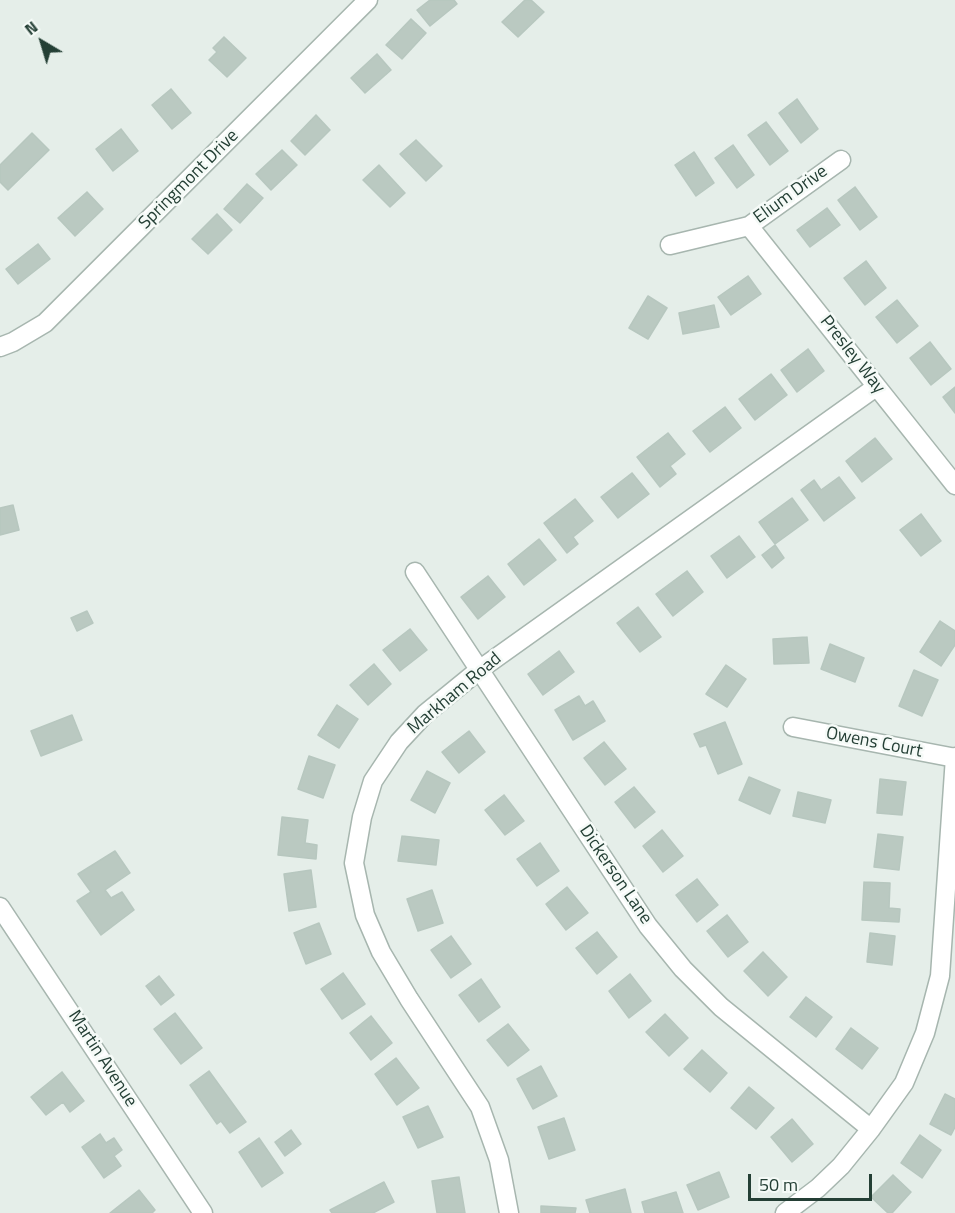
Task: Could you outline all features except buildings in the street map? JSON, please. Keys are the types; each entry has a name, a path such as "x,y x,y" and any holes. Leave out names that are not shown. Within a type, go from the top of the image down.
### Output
{"street":[{"name":"Springmont Drive","path":"0,347 45,324 368,0"},
{"name":"Elium Drive","path":"670,245 749,225 841,160"},
{"name":"Presley Way","path":"749,225 955,485"},
{"name":"Markham Road","path":"509,1213 499,1160 480,1107 409,999 381,952 365,915 354,863 362,817 373,781 399,742 425,714 479,670 876,387"},
{"name":"Dickerson Lane","path":"415,572 648,926 683,969 721,1007 871,1129"},
{"name":"Owens Court","path":"793,727 955,758"},
{"path":"785,1213 818,1188 841,1166 871,1129 904,1083 925,1034 940,976 955,758"},
{"name":"Martin Avenue","path":"0,907 197,1211"}]}
